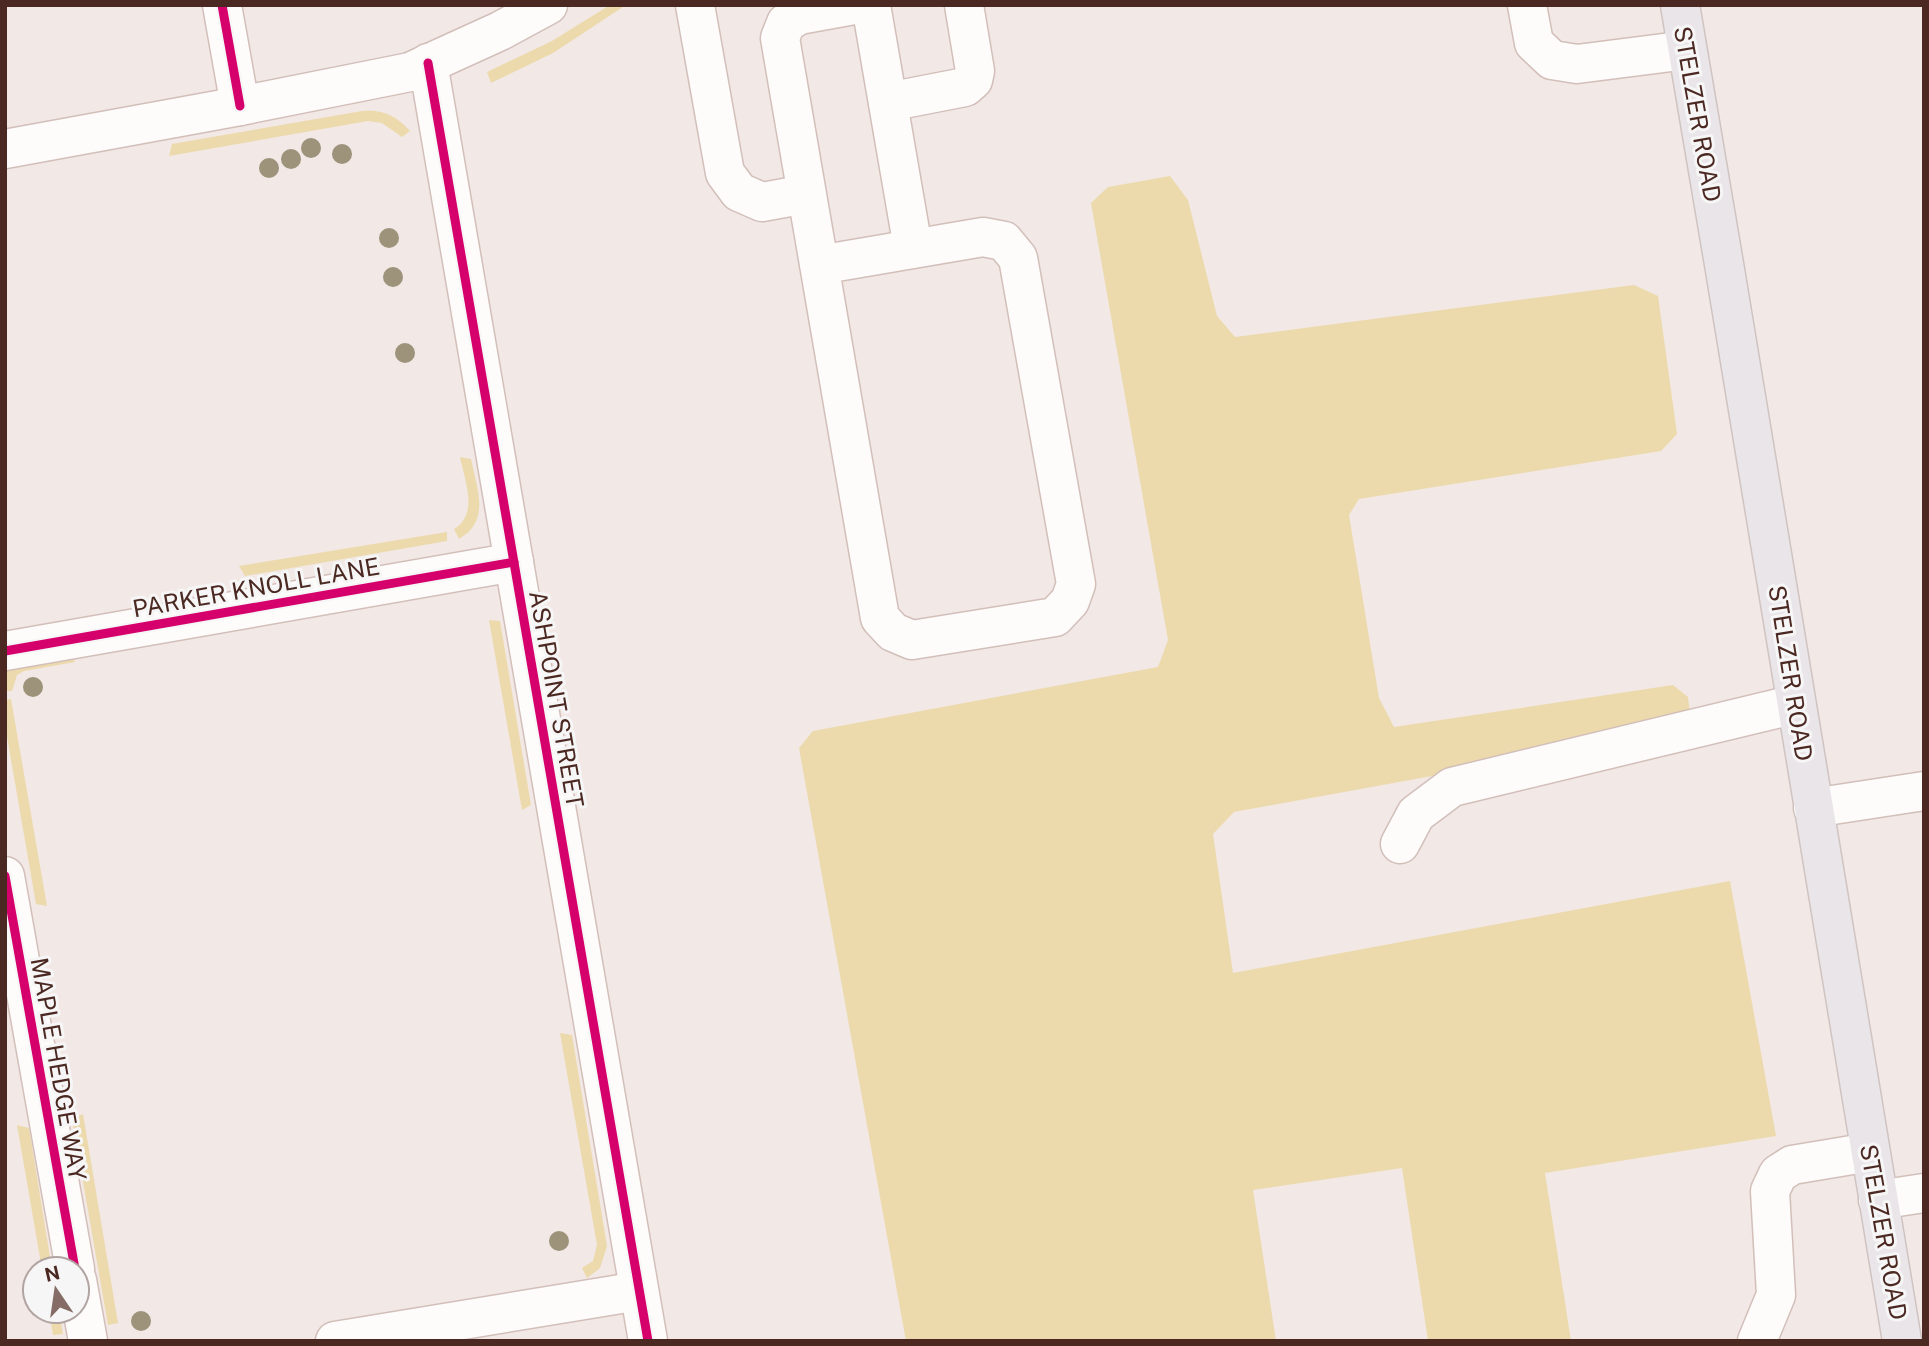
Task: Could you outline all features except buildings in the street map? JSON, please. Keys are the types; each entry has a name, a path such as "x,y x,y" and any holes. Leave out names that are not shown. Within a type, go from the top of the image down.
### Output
{"main road":[{"name":"STELZER ROAD","path":"1679,5 1726,270 1902,1341"}],"street":[{"path":"222,5 240,106"},
{"path":"5,149 410,72 500,32 548,5"},
{"path":"695,5 725,173 739,192 762,202 806,194"},
{"path":"820,265 983,237 1004,241 1018,258 1076,584 1070,601 1055,617 912,640 893,632 880,618 780,38 786,23 799,15 854,5"},
{"path":"871,5 913,248"},
{"path":"888,102 965,87 973,80 975,71 964,5"},
{"path":"1527,5 1534,43 1552,60 1577,64 1687,50"},
{"name":"ASHPOINT STREET","path":"428,64 648,1341"},
{"name":"PARKER KNOLL LANE","path":"5,651 514,562"},
{"path":"1400,844 1416,814 1452,787 1796,704"},
{"path":"1813,808 1924,791"},
{"name":"MAPLE HEDGE WAY","path":"5,876 73,1255"},
{"path":"1757,1341 1776,1295 1770,1191 1778,1174 1792,1165 1870,1152"},
{"path":"1878,1200 1924,1193"},
{"path":"335,1341 639,1291"}],"shaded area":[{"path":"610,5 626,5 553,53 491,83 487,72 552,41"},
{"path":"362,111 388,114 410,131 402,137 382,123 368,121 169,156 172,144"},
{"path":"1170,176 1188,200 1217,316 1235,337 1634,285 1658,296 1677,434 1661,451 1359,499 1349,515 1379,698 1394,727 1673,685 1688,697 1691,722 1674,732 1234,812 1213,834 1233,973 1730,881 1776,1136 1545,1173 1571,1341 1428,1341 1402,1168 1253,1190 1276,1341 906,1341 799,748 813,731 1158,667 1168,640 1091,203 1108,187"},
{"path":"460,457 471,459 479,504 475,523 469,532 459,539 454,529 462,523 468,506"},
{"path":"447,532 447,541 245,576 239,566"},
{"path":"489,620 500,621 531,805 522,810"},
{"path":"68,652 75,662 24,671 17,675 12,691 5,691 5,673 8,668"},
{"path":"11,699 47,906 36,904 5,725 5,700"},
{"path":"560,1033 572,1035 607,1246 600,1268 587,1278 582,1268 593,1261 597,1245"},
{"path":"83,1114 118,1323 108,1325 72,1119"},
{"path":"17,1125 29,1128 50,1255 40,1255"},
{"path":"51,1325 61,1325 63,1334 53,1335"}],"cycle path":[{"path":"222,5 240,106"},
{"path":"428,63 648,1341"},
{"path":"5,651 514,562"},
{"path":"5,876 73,1255"}]}
